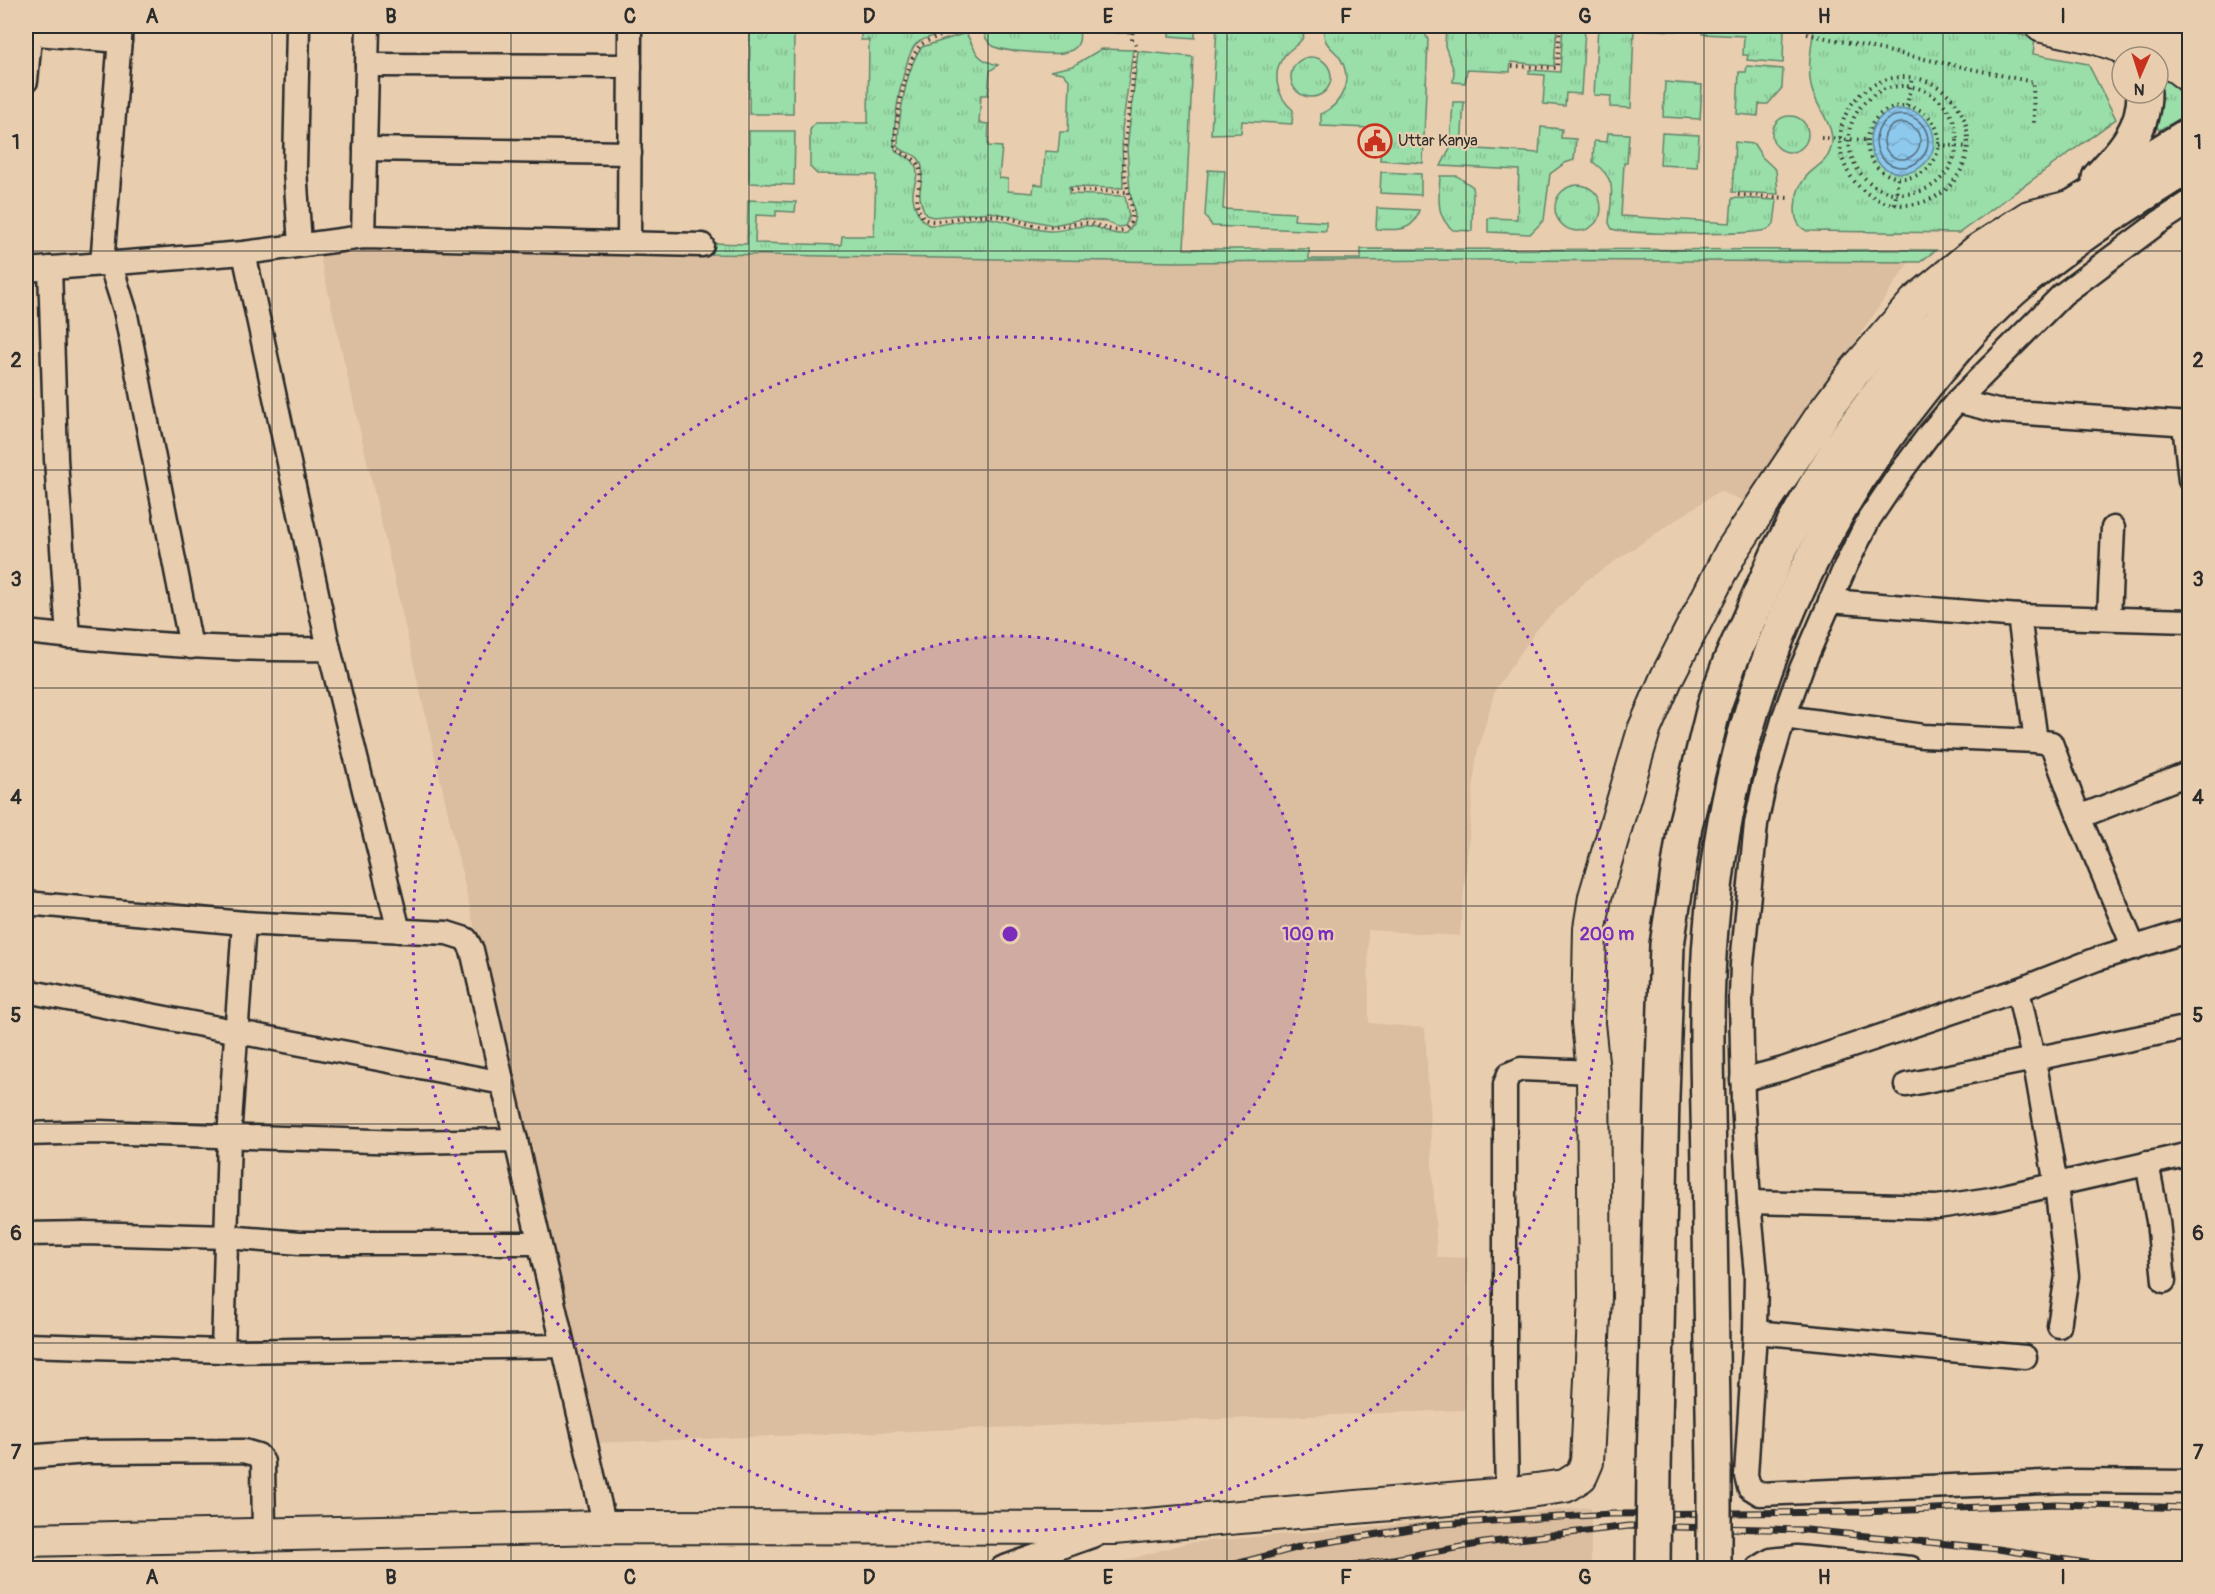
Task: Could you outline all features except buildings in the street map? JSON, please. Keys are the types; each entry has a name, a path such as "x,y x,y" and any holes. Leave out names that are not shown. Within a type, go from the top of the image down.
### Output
{"main road":[{"path":"2074,206 2129,144 2141,120 2143,105"},
{"path":"1653,1569 1667,945 1685,826 1715,703 1730,662 1780,549 1840,446 1883,388 1922,341 1985,277 2034,236 2074,206 2190,134"},
{"path":"1714,1569 1707,1037 1710,930 1737,760 1773,644 1816,551 1863,471 1902,414 1963,340 1995,306 2047,261 2121,207 2190,165"}],"street":[{"path":"298,26 295,170 300,245"},
{"path":"363,237 369,26"},
{"path":"629,243 630,26"},
{"path":"2042,26 2078,29 2130,45"},
{"path":"26,81 29,31 121,33 106,263 125,310 191,647"},
{"path":"2166,45 2190,41"},
{"path":"2170,64 2190,77"},
{"path":"367,65 630,66"},
{"path":"365,149 630,153"},
{"path":"2190,202 2063,294 1957,400 1898,476 1869,519 1830,601 1802,669 1784,717 1764,786 1750,870 1741,998 1742,1080 1756,1274 1755,1332 1746,1475 1749,1487 1760,1494 2068,1481 2190,1482"},
{"path":"26,1540 604,1527 1113,1528 1507,1494 1565,1486 1581,1476 1587,1462 1595,1297 1593,1072 1588,1023 1588,957 1595,897 1644,730 1697,614 1731,552 1825,411 1855,371 1915,302 1977,251 2030,217 2074,206"},
{"path":"26,270 244,253 363,237 702,245"},
{"path":"244,253 329,649 399,931"},
{"path":"50,268 56,459 68,637"},
{"path":"1957,400 1997,411 2158,420 2187,424 2190,480"},
{"path":"2109,617 2113,528"},
{"path":"1830,601 2019,616 2190,621"},
{"path":"2019,616 2036,741"},
{"path":"26,632 191,647 262,650 329,649"},
{"path":"1784,717 1923,736 2051,742 2079,817 2134,948"},
{"path":"2079,817 2190,773"},
{"path":"26,903 244,923 447,933 466,939 472,951 604,1527"},
{"path":"224,1351 229,1137 244,923"},
{"path":"1742,1080 1783,1069 2190,930"},
{"path":"2018,990 2056,1185 2067,1276 2059,1326"},
{"path":"26,991 502,1083"},
{"path":"1905,1084 2190,1027"},
{"path":"1507,1494 1504,1386 1506,1084 1509,1074 1521,1069 1593,1072"},
{"path":"26,1134 98,1132 404,1142 516,1140"},
{"path":"1749,1202 1937,1207 1991,1199 2190,1154"},
{"path":"2147,1163 2158,1221 2164,1281"},
{"path":"26,1234 85,1233 227,1237 300,1243 539,1243"},
{"path":"1755,1332 2025,1357"},
{"path":"26,1346 224,1351 563,1346"},
{"path":"26,1457 87,1452 244,1451 258,1455 263,1462 264,1534"},
{"path":"1002,1569 1113,1528"},
{"path":"1758,1569 1771,1560 1797,1557 1911,1569"}],"path":[{"path":"945,26 951,34"},
{"path":"975,27 924,42 916,50 898,112 896,147 901,153 912,157 919,166 917,194 924,217 931,221 992,215 1007,217 1034,226 1059,227 1087,223 1098,224 1115,231 1122,230 1131,222 1132,211 1127,192 1124,153 1134,41 1133,26"},
{"path":"1512,66 1557,68 1560,26"},
{"path":"1807,34 2033,82 2034,124"},
{"path":"1907,106 1912,77"},
{"path":"1912,77 1936,85 1954,100 1966,122 1969,147 1961,172 1944,192 1921,203 1894,204 1870,195 1851,177 1845,165 1840,139 1845,116 1858,96 1877,83 1888,79 1912,77"},
{"path":"1911,87 1930,94 1946,107 1955,125 1957,146 1954,158 1941,178 1920,191 1896,194 1875,186 1858,171 1850,150 1849,139 1854,117 1868,99 1888,88 1911,87"},
{"path":"1907,106 1922,111 1934,123 1939,145 1937,155 1926,171 1908,178 1898,178 1881,171 1875,165 1867,149 1867,140 1873,122 1880,114 1888,109 1907,106"},
{"path":"1821,138 1867,140"},
{"path":"1939,145 1969,147"},
{"path":"1894,204 1898,178"},
{"path":"1070,190 1127,192"},
{"path":"1738,195 1789,198"}],"shaded area":[{"path":"318,248 1173,262 1910,261 1747,502 1719,491 1587,580 1538,628 1495,690 1476,758 1460,936 1368,930 1369,1023 1425,1028 1437,1257 1468,1258 1465,1410 593,1443"},
{"path":"1591,1507 1591,1568 1100,1568 1186,1543"}],"green space":[{"path":"861,26 940,26 945,31 919,41 911,51 899,96 894,130 896,152 911,160 916,169 914,201 919,215 929,225 989,218 1049,231 1086,226 1117,234 1127,233 1135,216 1130,192 1127,148 1138,51 1193,57 1184,249 1309,249 1309,259 1361,259 1361,249 1936,250 1920,262 1481,260 1173,262 709,254 709,243 747,244 748,200 796,202 795,212 776,211 776,216 756,215 755,243 841,245 842,236 874,236 876,175 817,174 810,167 810,130 815,123 868,123 869,40 861,40"},
{"path":"984,26 1078,26 1080,37 1078,45 1072,50 1056,54 1011,51 991,44 984,32"},
{"path":"1101,26 1131,26 1130,33 1114,33"},
{"path":"1170,26 1195,26 1195,38 1169,36"},
{"path":"1217,26 1303,26 1302,40 1285,55 1277,76 1279,91 1293,110 1292,124 1242,121 1241,133 1211,134"},
{"path":"1326,26 1415,26 1424,31 1428,40 1423,163 1380,160 1381,145 1369,144 1370,128 1321,126 1321,114 1335,104 1346,82 1344,66 1325,39"},
{"path":"1446,26 1557,27 1554,66 1511,62 1510,72 1467,70 1465,83 1453,82 1454,71 1445,46"},
{"path":"1563,26 1585,28 1581,94 1566,93 1565,106 1543,104 1545,75 1529,74 1529,70 1560,72"},
{"path":"1598,26 1676,26 1676,31 1634,29 1631,108 1610,107 1611,96 1594,95"},
{"path":"1695,26 1784,26 1783,63 1747,60 1748,55 1743,55 1744,36 1702,34 1702,28"},
{"path":"1814,26 1977,26 2035,38 2033,54 2088,64 2116,119 1959,233 1807,231 1797,221 1796,198 1805,178 1828,155 1832,142 1829,126 1811,86 1810,64"},
{"path":"750,32 794,32 793,114 749,114"},
{"path":"966,33 980,57 998,65 990,71 988,95 981,95 979,123 989,124 988,146 1002,147 999,178 1008,179 1008,191 1033,193 1034,184 1043,185 1045,151 1058,152 1060,132 1068,132 1070,81 1063,73 1050,71 1073,66 1101,49 1133,50 1122,129 1123,188 1069,187 1069,194 1125,196 1129,217 1125,226 1118,227 1104,221 1082,219 1053,225 991,212 933,217 926,215 920,197 922,166 916,156 898,146 907,80 916,55 922,47"},
{"path":"1311,57 1319,58 1325,63 1330,69 1330,85 1325,91 1319,96 1311,97 1303,96 1297,91 1292,85 1291,77 1292,69 1297,63 1303,58"},
{"path":"1747,66 1783,69 1782,88 1768,104 1759,104 1758,116 1737,114 1739,72 1746,72"},
{"path":"2170,80 2173,80 2189,94 2189,114 2159,130 2157,127 2159,105 2170,105"},
{"path":"1665,82 1702,85 1700,119 1663,117"},
{"path":"1453,102 1464,102 1461,148 1539,153 1541,127 1562,129 1561,138 1576,139 1574,160 1565,163 1550,174 1544,220 1530,234 1488,232 1488,218 1517,219 1519,170 1441,166 1450,148"},
{"path":"1790,116 1803,121 1808,134 1803,147 1790,152 1777,147 1772,134 1777,121"},
{"path":"749,131 795,131 794,185 749,183"},
{"path":"1608,133 1629,134 1627,163 1624,163 1621,216 1730,223 1732,198 1777,200 1774,224 1766,230 1737,233 1664,233 1612,229 1609,223 1612,188 1607,175 1593,162 1594,141 1607,142"},
{"path":"1662,133 1699,135 1697,167 1660,165"},
{"path":"1735,142 1754,144 1762,157 1776,170 1778,194 1732,192"},
{"path":"1208,170 1225,171 1223,209 1295,213 1294,220 1326,222 1326,231 1212,226 1205,215"},
{"path":"1381,172 1421,174 1421,195 1380,193"},
{"path":"1440,176 1457,176 1473,187 1472,231 1453,230 1443,219 1439,206"},
{"path":"1578,185 1594,192 1601,208 1594,224 1578,231 1562,224 1555,208 1562,192"},
{"path":"1377,208 1419,210 1413,223 1408,226 1397,229 1376,229"}],"water":[{"path":"1902,109 1920,115 1928,123 1934,141 1928,159 1920,167 1902,173 1884,167 1876,159 1870,141 1876,123 1884,115"}],"railway":[{"path":"1221,1568 1303,1546 1442,1524 1611,1514 1862,1512 2056,1504 2190,1508"},
{"path":"1342,1568 1484,1543 1629,1526 1806,1530 1998,1549 2118,1568"}],"place":[{"name":"Uttar Kanya","path":"1375,141"}]}
